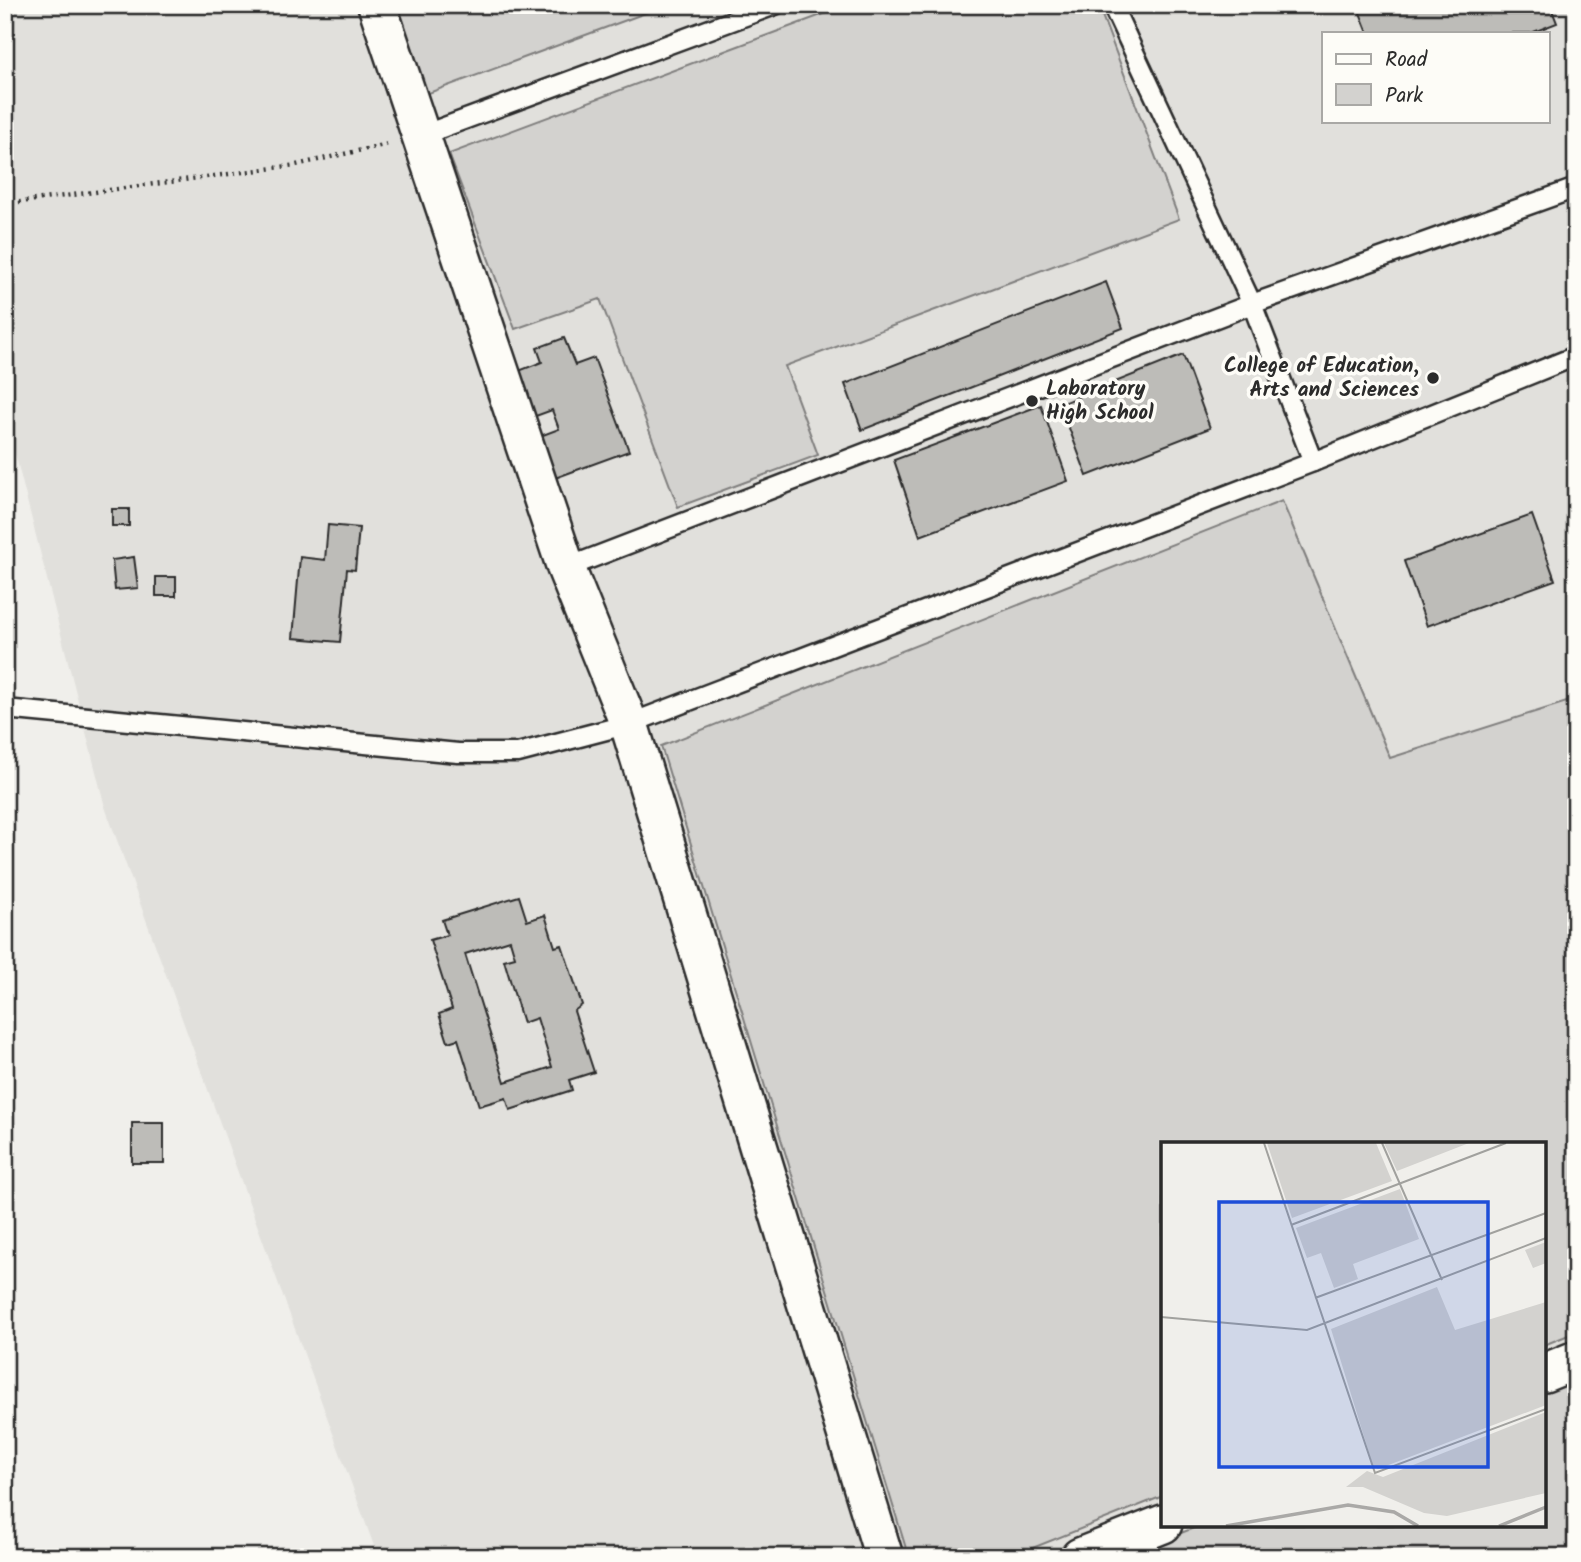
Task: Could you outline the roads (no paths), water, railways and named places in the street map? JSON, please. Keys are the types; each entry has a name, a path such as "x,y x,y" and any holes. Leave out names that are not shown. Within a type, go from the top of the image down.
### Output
{"street":[{"path":"377,5 566,568 629,724 884,1557"},
{"path":"1546,1372 1576,1360"},
{"path":"1080,1557 1161,1525"}],"lane":[{"path":"420,136 775,5"},
{"path":"1112,5 1252,304 1313,462"},
{"path":"566,568 1252,304 1576,188"},
{"path":"5,709 458,753 518,753 629,724 1313,462 1576,356"}],"place":[{"name":"College of Education, Arts and Sciences","path":"1433,378"},
{"name":"Laboratory High School","path":"1032,401"}]}
